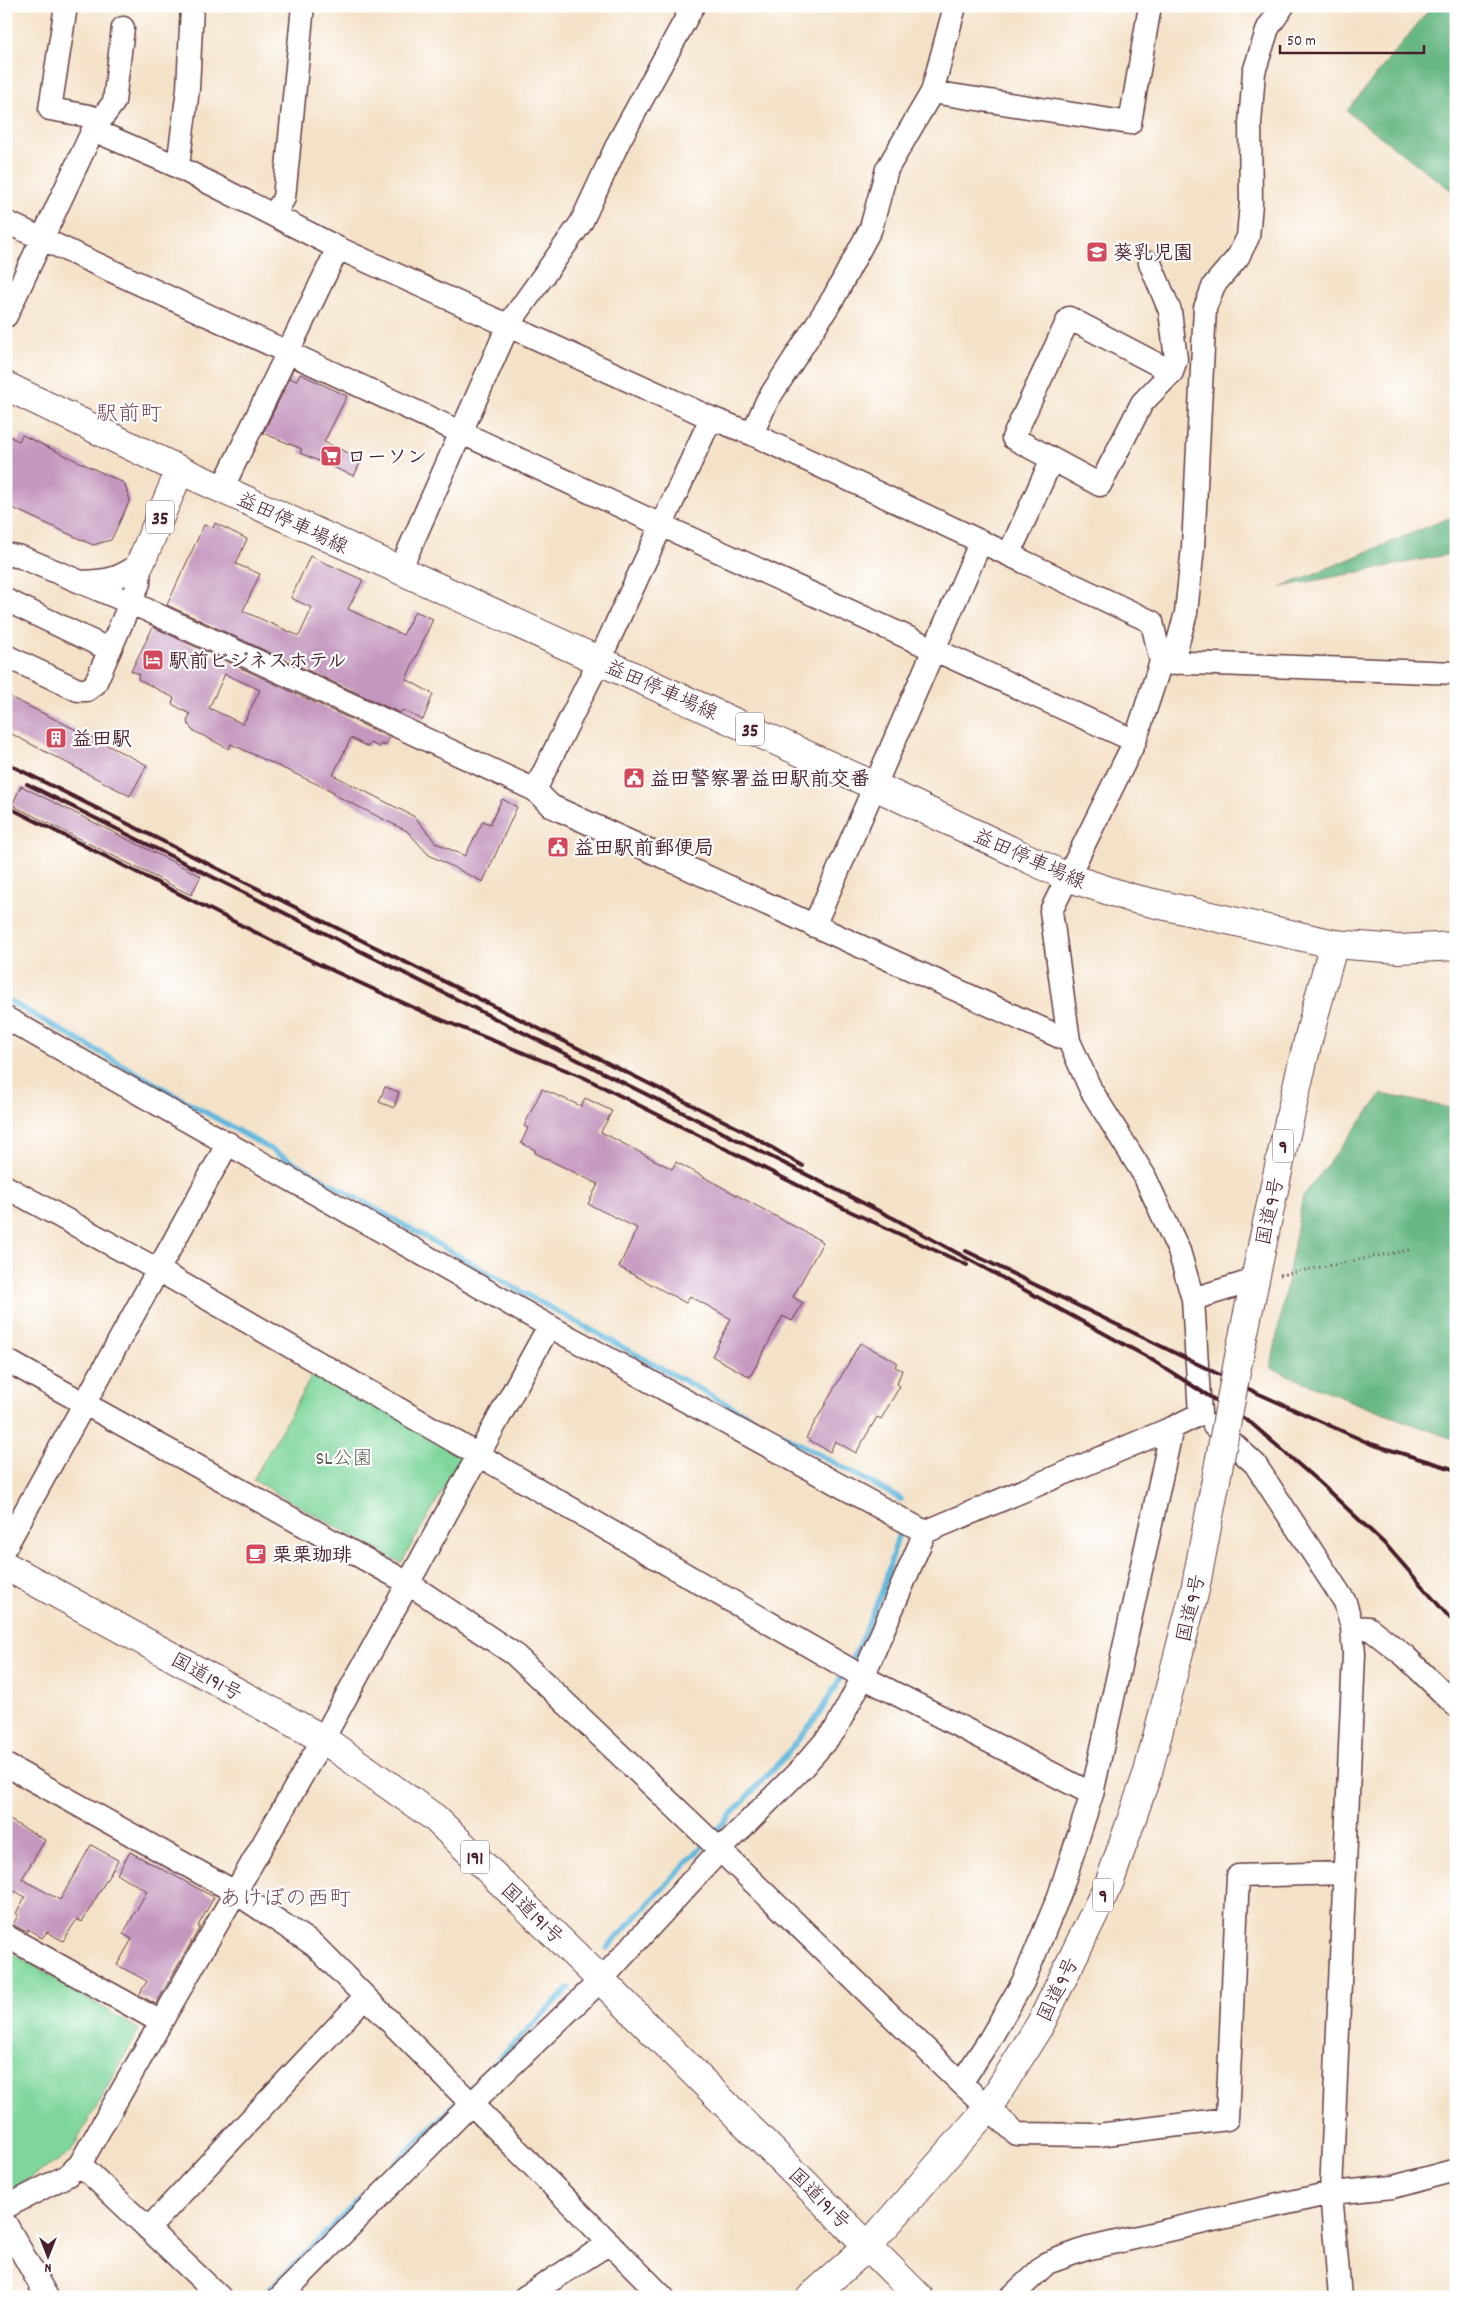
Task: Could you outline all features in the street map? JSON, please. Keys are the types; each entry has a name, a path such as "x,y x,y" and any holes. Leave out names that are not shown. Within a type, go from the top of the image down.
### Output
{"main road":[{"name":"益田停車場線","path":"6,386 180,470 875,786 1067,877 1131,898 1334,944"},
{"name":"35","path":"140,564 180,470"},
{"path":"1334,944 1399,949 1456,946"},
{"name":"国道9号","path":"812,2297 868,2246 988,2108 1041,2023 1110,1881 1148,1772 1195,1590 1255,1280 1314,1013 1334,944"},
{"name":"国道191号","path":"6,1566 323,1739 435,1818 601,1980 919,2297"}],"street":[{"path":"66,6 50,109 89,116 96,125 338,248 509,324 711,418 752,434 1152,622 1167,663"},
{"path":"174,165 179,158 188,88 192,6"},
{"path":"274,216 284,198 303,6"},
{"path":"400,570 509,324 581,223 619,141 693,6"},
{"path":"752,434 767,400 834,297 871,228 887,169 932,92 955,6"},
{"path":"932,92 1130,123 1150,6"},
{"path":"1283,6 1268,28 1254,72 1250,124 1251,203 1248,237 1238,257 1214,285 1205,308 1193,547 1186,613 1135,741 1051,911 1069,1041 1090,1090 1144,1175 1179,1251 1193,1299 1200,1414 1255,1464 1345,1602 1352,1627 1354,1654 1330,2193 1340,2297"},
{"path":"6,316 96,125 114,102 123,28"},
{"path":"6,222 661,526 1135,741"},
{"path":"222,489 338,248"},
{"path":"1150,263 1170,311 1176,359 1172,372 1142,403 1100,485 1013,438 1069,318 1172,372"},
{"path":"535,790 599,661 711,418"},
{"path":"1009,554 1052,459"},
{"path":"814,926 981,541"},
{"path":"6,554 21,556 145,609 535,790 551,806 1069,1041"},
{"path":"79,582 102,581 121,577 140,564"},
{"path":"6,656 78,690 87,690 95,684 139,583 140,564"},
{"path":"6,600 110,650"},
{"path":"1167,663 1456,673"},
{"path":"6,1018 549,1326 925,1532"},
{"path":"6,1546 228,1143"},
{"path":"6,1187 158,1270 863,1677 1092,1794"},
{"path":"1193,1299 1255,1280"},
{"path":"6,2207 68,2175 80,2164 323,1739 549,1326"},
{"path":"6,1360 408,1583 514,1654 961,2083 1017,2134 1098,2135 1227,2119 1238,1876 1345,1873"},
{"path":"280,2297 471,2104 601,1980 720,1850 802,1768 835,1730 863,1677 925,1532 1172,1428 1200,1414"},
{"path":"961,2083 990,2039 1023,1982 1059,1896 1092,1794 1172,1428"},
{"path":"1352,1627 1369,1628 1405,1656 1456,1706"},
{"path":"6,1765 235,1892 314,1945 663,2297"},
{"path":"6,1936 161,2022"},
{"path":"148,2228 365,1997"},
{"path":"80,2164 220,2297"},
{"path":"1011,2297 1047,2263 1086,2249 1330,2193 1393,2187 1456,2170"},
{"path":"6,2224 47,2297"},
{"path":"525,2297 610,2243"}],"path":[{"path":"1255,1280 1410,1250"}],"green space":[{"path":"1432,6 1456,6 1456,194 1347,111"},
{"path":"1456,515 1456,553 1282,587"},
{"path":"1382,1094 1456,1109 1456,1440 1355,1403 1271,1368 1303,1196"},
{"name":"SL公園","path":"317,1367 465,1452 401,1563 253,1480"},
{"path":"6,1948 139,2030 70,2153 6,2193"}],"building":[{"path":"300,374 347,396 324,442 362,459 354,476 300,453 302,449 263,433 290,378 296,381"},
{"path":"6,435 19,441 22,435 124,483 130,500 111,540 93,545 6,505"},
{"path":"215,523 247,539 236,564 260,574 243,611 299,636 312,608 291,598 310,556 363,580 348,609 403,635 415,611 433,619 406,679 433,694 423,720 402,710 400,713 167,605 204,525 213,528"},
{"path":"153,627 389,737 385,746 381,744 379,747 370,743 368,747 351,738 333,775 415,817 436,843 465,856 483,821 490,824 502,799 517,807 483,882 429,855 407,831 333,794 334,792 231,744 229,749 192,730 187,722 190,714 172,704 174,698 138,679 139,674 131,671","holes":["225,674 260,690 243,724 209,708"]},
{"name":"益田駅","path":"6,695 147,765 130,796 6,731"},
{"path":"21,786 201,876 191,895 12,805"},
{"path":"385,1087 399,1092 394,1108 379,1102"},
{"path":"542,1089 581,1106 585,1098 612,1111 601,1132 672,1169 676,1162 823,1242 793,1297 803,1303 792,1321 783,1316 750,1377 712,1356 731,1319 690,1296 686,1303 619,1267 637,1228 588,1204 598,1184 535,1153 535,1150 521,1143 528,1128 524,1126"},
{"path":"860,1343 897,1362 895,1367 902,1370 897,1384 900,1386 881,1419 877,1417 856,1453 835,1441 830,1452 806,1438"},
{"path":"6,1818 45,1840 22,1879 60,1900 91,1845 118,1860 82,1922 77,1919 63,1941 47,1932 42,1938 28,1929 27,1932 13,1925 18,1915 16,1913 25,1897 15,1891 6,1906"},
{"path":"130,1852 214,1897 198,1926 200,1927 156,2004 139,1995 147,1981 117,1965 132,1939 123,1934 147,1891 117,1874"}],"waterway":[{"path":"6,999 529,1296 901,1499"},
{"path":"849,1664 858,1648 883,1589 898,1536"},
{"path":"712,1835 786,1755 819,1714 844,1672"},
{"path":"607,1948 706,1842"},
{"path":"466,2092 569,1988"},
{"path":"262,2297 460,2098"}],"railway":[{"path":"6,763 742,1130 803,1166"},
{"path":"27,784 895,1219 1149,1358 1251,1423 1320,1483 1387,1546 1456,1625"},
{"path":"6,806 314,962 430,1015 583,1077 845,1209 967,1265"},
{"path":"966,1251 1257,1393 1371,1444 1456,1470"}],"place":[{"name":"葵乳児園","path":"1097,252"},
{"name":"ローソン","path":"331,456"},
{"name":"駅前ビジネスホテル","path":"153,660"},
{"name":"益田駅","path":"56,738"},
{"name":"益田警察署益田駅前交番","path":"634,778"},
{"name":"益田駅前郵便局","path":"558,847"},
{"name":"栗栗珈琲","path":"256,1554"}],"district":[{"name":"駅前町","path":"129,412"},
{"name":"あけぼの西町","path":"285,1897"}]}
